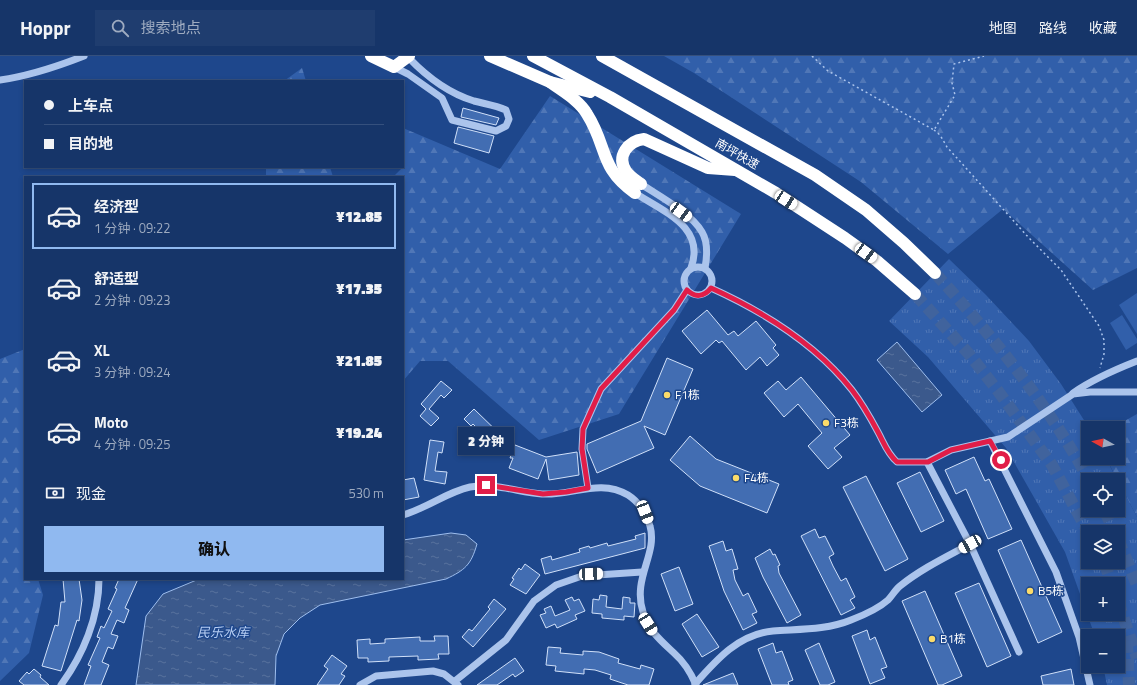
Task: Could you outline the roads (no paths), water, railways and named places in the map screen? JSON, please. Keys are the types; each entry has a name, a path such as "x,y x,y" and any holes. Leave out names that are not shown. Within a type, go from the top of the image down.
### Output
{"highway":[{"path":"371,56 394,68 408,56"},
{"path":"490,56 550,82 610,97"},
{"name":"南坪快速","path":"533,56 610,97 738,170 845,238 877,261 914,294"},
{"name":"南坪快速","path":"602,56 815,175 866,210 904,243 935,273"},
{"path":"550,82 572,98 587,112 601,142 608,166 620,182 638,189"},
{"path":"638,189 622,162 624,153 628,146 636,140 644,139 708,168 738,170"}],"street":[{"path":"0,80 19,77 57,66 84,56"},
{"path":"394,68 408,74 442,98 452,120 496,131 506,126 509,120 506,110 494,105 474,101 451,91 433,79 408,56"},
{"path":"638,189 688,217 702,232 707,256 705,268"},
{"path":"638,189 678,221 692,236 694,259 684,281 687,290 695,295 704,294 711,288 713,279 709,271 705,268 691,268"},
{"path":"711,288 764,314 813,349 852,390 869,415 889,455 897,462 928,462 951,450 1008,437 1087,383 1137,361"},
{"path":"588,488 582,449 583,429 601,389 674,310 687,290"},
{"path":"1073,394 1090,392 1137,392"},
{"path":"990,441 1056,572 1079,638 1090,685"},
{"path":"928,462 970,544 1019,652"},
{"path":"404,515 427,507 453,493 469,487 492,486 543,494 604,486 620,490 634,499 645,512 651,527 651,544 642,572 640,599 648,624 654,635 674,653 686,667 696,684 721,655 736,644 753,636 772,631 811,628 850,620 879,607 889,599 898,587 918,573 970,544"},
{"path":"360,685 376,676 433,671 444,674 456,683 506,640 534,602 556,585 582,576 642,572"},
{"path":"95,580 99,589"},
{"path":"60,685 74,665 88,636 99,589 99,580"}],"water":[{"path":"897,342 942,395 922,412 877,360"},
{"name":"民乐水库","path":"451,533 466,535 477,544 470,562 463,570 446,579 320,605 300,618 284,634 276,656 275,685 136,685 146,616 163,594 197,580 404,580 404,540"}],"tunnel":[{"path":"935,273 978,322 1038,398 1085,473"},
{"path":"915,294 969,354 998,391 1052,465 1084,525"},
{"path":"1108,517 1112,525"},
{"path":"1125,556 1137,585"},
{"path":"1107,569 1109,577"},
{"path":"1125,621 1137,658"},
{"path":"1127,641 1129,685"}],"place":[{"name":"F1栋","path":"667,395"},
{"name":"F3栋","path":"826,423"},
{"name":"F4栋","path":"736,478"},
{"name":"B5栋","path":"1030,591"},
{"name":"B1栋","path":"932,639"}]}
